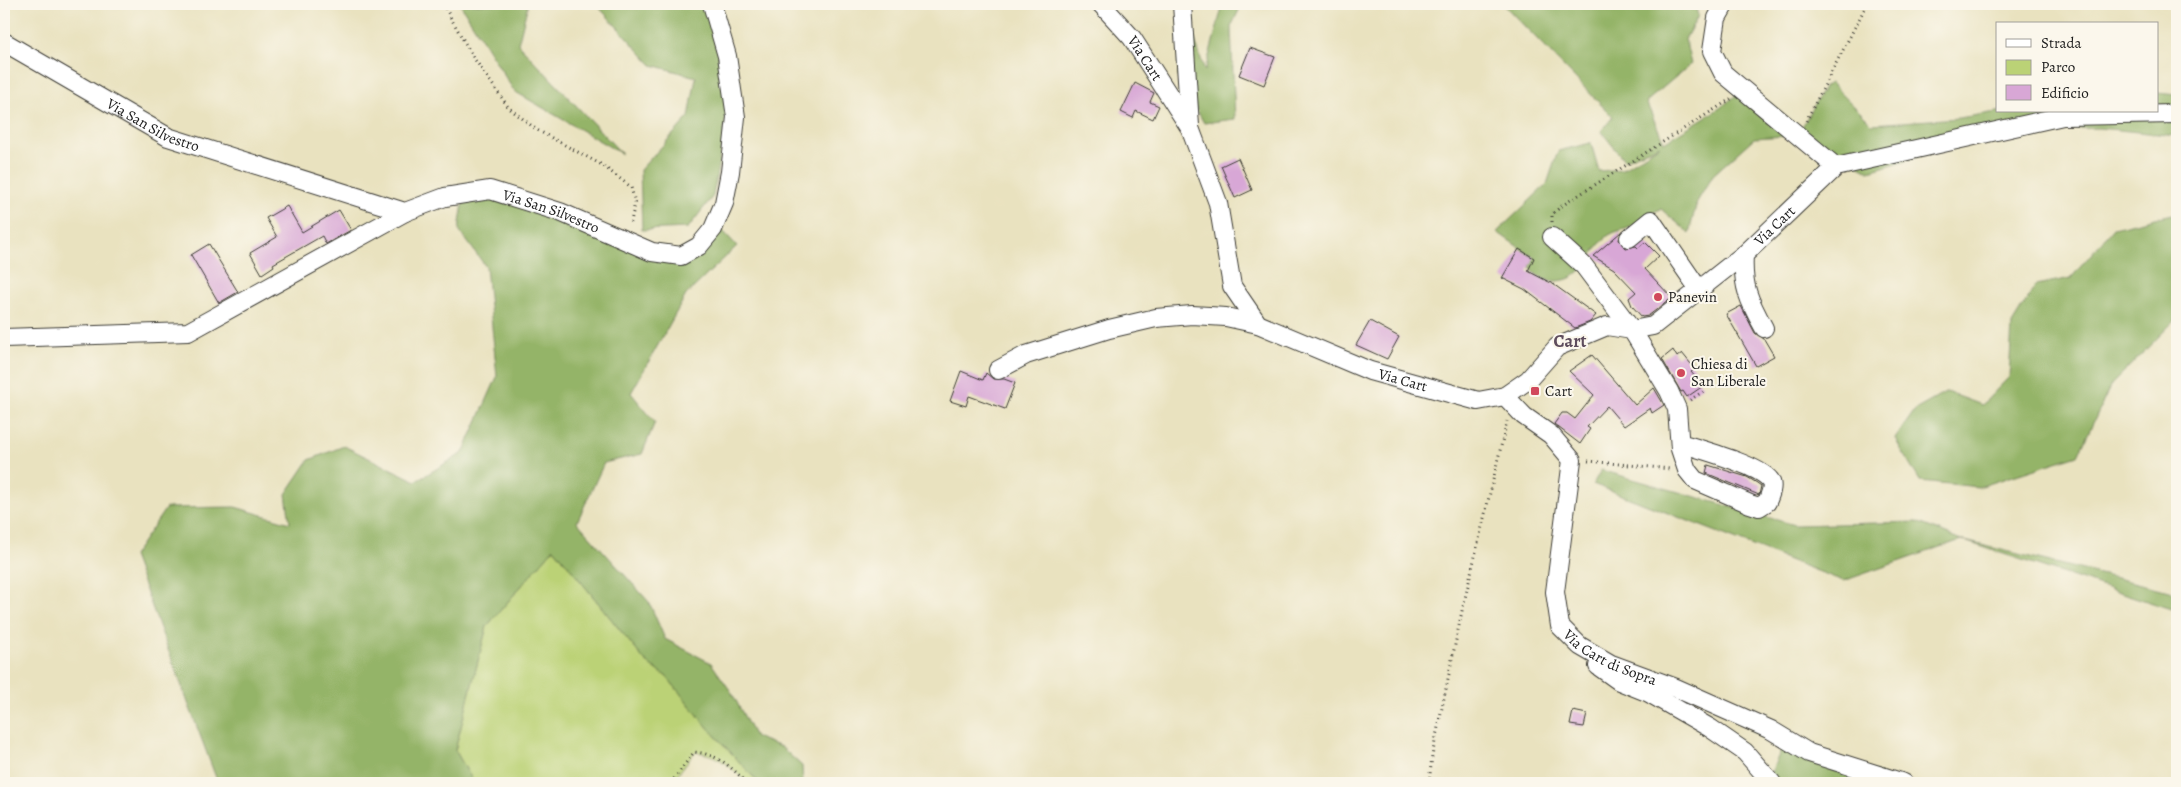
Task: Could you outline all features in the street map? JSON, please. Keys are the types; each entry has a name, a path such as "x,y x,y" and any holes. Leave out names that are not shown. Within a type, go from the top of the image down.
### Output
{"street":[{"name":"Via San Silvestro","path":"4,42 168,137 405,212 445,197 490,190 560,212 652,252 681,256 699,246 713,229 724,203 730,172 736,117 727,56 712,4"},
{"name":"Via Cart","path":"1101,4 1132,38 1190,128 1218,203 1232,286 1258,324 1370,371 1478,401 1505,396 1528,380 1557,347 1607,326 1632,330 1653,326 1744,255 1836,167"},
{"path":"1182,4 1190,128"},
{"path":"1725,4 1717,18 1712,52 1723,73 1836,167 2064,116 2177,114"},
{"path":"4,338 188,332 405,212"},
{"path":"1629,238 1651,220 1700,291"},
{"path":"1552,237 1579,259 1632,330 1677,409 1680,443 1682,460 1695,480 1759,507 1767,502 1772,486 1769,479 1743,464 1680,443"},
{"path":"1744,255 1743,276 1748,300 1764,328"},
{"path":"998,370 1026,355 1109,329 1156,318 1192,315 1217,316 1258,324"},
{"path":"1505,396 1524,416 1551,435 1572,460"},
{"name":"Via Cart di Sopra","path":"1572,460 1555,592 1560,626 1580,646 1611,664 1676,688 1771,730 1809,753 1904,783"},
{"path":"1560,626 1572,645 1619,681 1649,693 1710,728 1745,752 1772,783"}],"path":[{"path":"443,4 473,57 509,108 537,130 602,165 631,187 635,203 633,219 624,241"},
{"path":"1798,134 1867,4"},
{"path":"1552,237 1552,214 1563,205 1720,108 1744,89"},
{"path":"1429,783 1432,756 1462,611 1508,416 1505,396"},
{"path":"1572,460 1687,470"},
{"path":"671,783 694,752 710,754 734,770 747,783"}],"green space":[{"path":"460,4 528,4 518,44 622,154 514,91"},
{"path":"596,4 712,4 727,114 713,196 688,228 642,230 640,170 689,117 696,77 652,65"},
{"path":"1183,4 1205,71 1223,4 1242,4 1231,27 1235,119 1204,123 1178,77"},
{"path":"1503,4 1695,4 1698,16 1685,39 1691,64 1646,102 1664,142 1720,108 1744,89 1759,102 1785,136 1754,138 1713,175 1697,202 1689,233 1661,209 1631,227 1609,235 1601,242 1579,272 1572,277 1551,281 1541,278 1530,266 1534,258 1497,232 1547,184 1558,151 1591,143 1599,171 1622,169 1660,145 1624,160 1601,131 1613,117"},
{"path":"1831,83 1872,124 1959,118 1997,112 2158,112 2158,93 2177,95 2177,136 2099,128 2042,129 1945,149 1869,171 1798,134 1825,86"},
{"path":"491,196 681,262 722,230 737,246 686,295 631,393 655,422 642,454 604,463 577,522 649,602 665,639 711,663 732,693 755,737 781,747 802,766 803,783 759,783 710,730 667,677 645,661 554,548 487,626 455,750 474,783 218,783 133,556 166,508 235,507 290,523 286,494 309,460 344,446 416,481 463,453 497,377 486,267 459,230 463,202"},
{"path":"2177,213 2177,318 2111,385 2078,455 1979,487 1920,481 1895,439 1915,410 1947,392 1982,405 2009,377 2012,324 2036,285 2071,278 2113,228"},
{"path":"1601,470 1795,525 1917,522 1961,540 1843,581 1593,484"},
{"path":"1961,540 2177,593 2177,611"},
{"path":"554,548 645,661 667,677 710,730 759,783 747,783 735,771 717,758 695,752 671,783 474,783 455,750 487,626"},
{"path":"1786,739 1904,783 1772,783 1768,779"}],"building":[{"path":"1250,48 1275,57 1264,85 1239,75"},
{"path":"1135,83 1154,93 1150,102 1159,106 1153,119 1136,111 1133,118 1121,112"},
{"path":"1238,158 1252,190 1235,198 1221,166"},
{"path":"287,206 302,232 339,210 351,230 326,244 322,236 273,264 274,266 262,274 250,253 277,237 266,218"},
{"path":"1621,232 1619,240 1625,248 1636,246 1638,248 1645,242 1659,256 1645,269 1672,298 1648,316 1642,317 1632,306 1629,298 1636,292 1614,269 1593,256"},
{"path":"209,244 238,292 219,303 191,255"},
{"path":"1519,249 1534,258 1528,271 1553,284 1596,315 1590,322 1575,328 1524,289 1502,278"},
{"path":"1741,306 1755,333 1764,339 1774,356 1756,366 1726,314"},
{"path":"1370,321 1399,337 1387,359 1356,345"},
{"name":"Chiesa di San Liberale","path":"1673,350 1677,357 1682,353 1695,369 1691,372 1703,386 1687,397 1683,391 1681,392 1662,359"},
{"path":"1592,355 1635,405 1654,388 1664,405 1652,413 1650,408 1624,426 1607,406 1587,427 1590,429 1580,444 1554,424 1562,413 1567,413 1575,419 1594,395 1569,371"},
{"path":"961,371 983,380 986,373 993,379 1004,379 1015,383 1005,409 969,396 966,406 950,401"},
{"path":"1708,465 1747,477 1761,486 1759,495 1706,473"},
{"path":"1573,711 1587,714 1584,727 1570,725"}],"place":[{"name":"Panevin","path":"1658,297"},
{"name":"Chiesa di San Liberale","path":"1681,373"},
{"name":"Cart","path":"1535,391"}],"district":[{"name":"Cart","path":"1570,341"}]}
